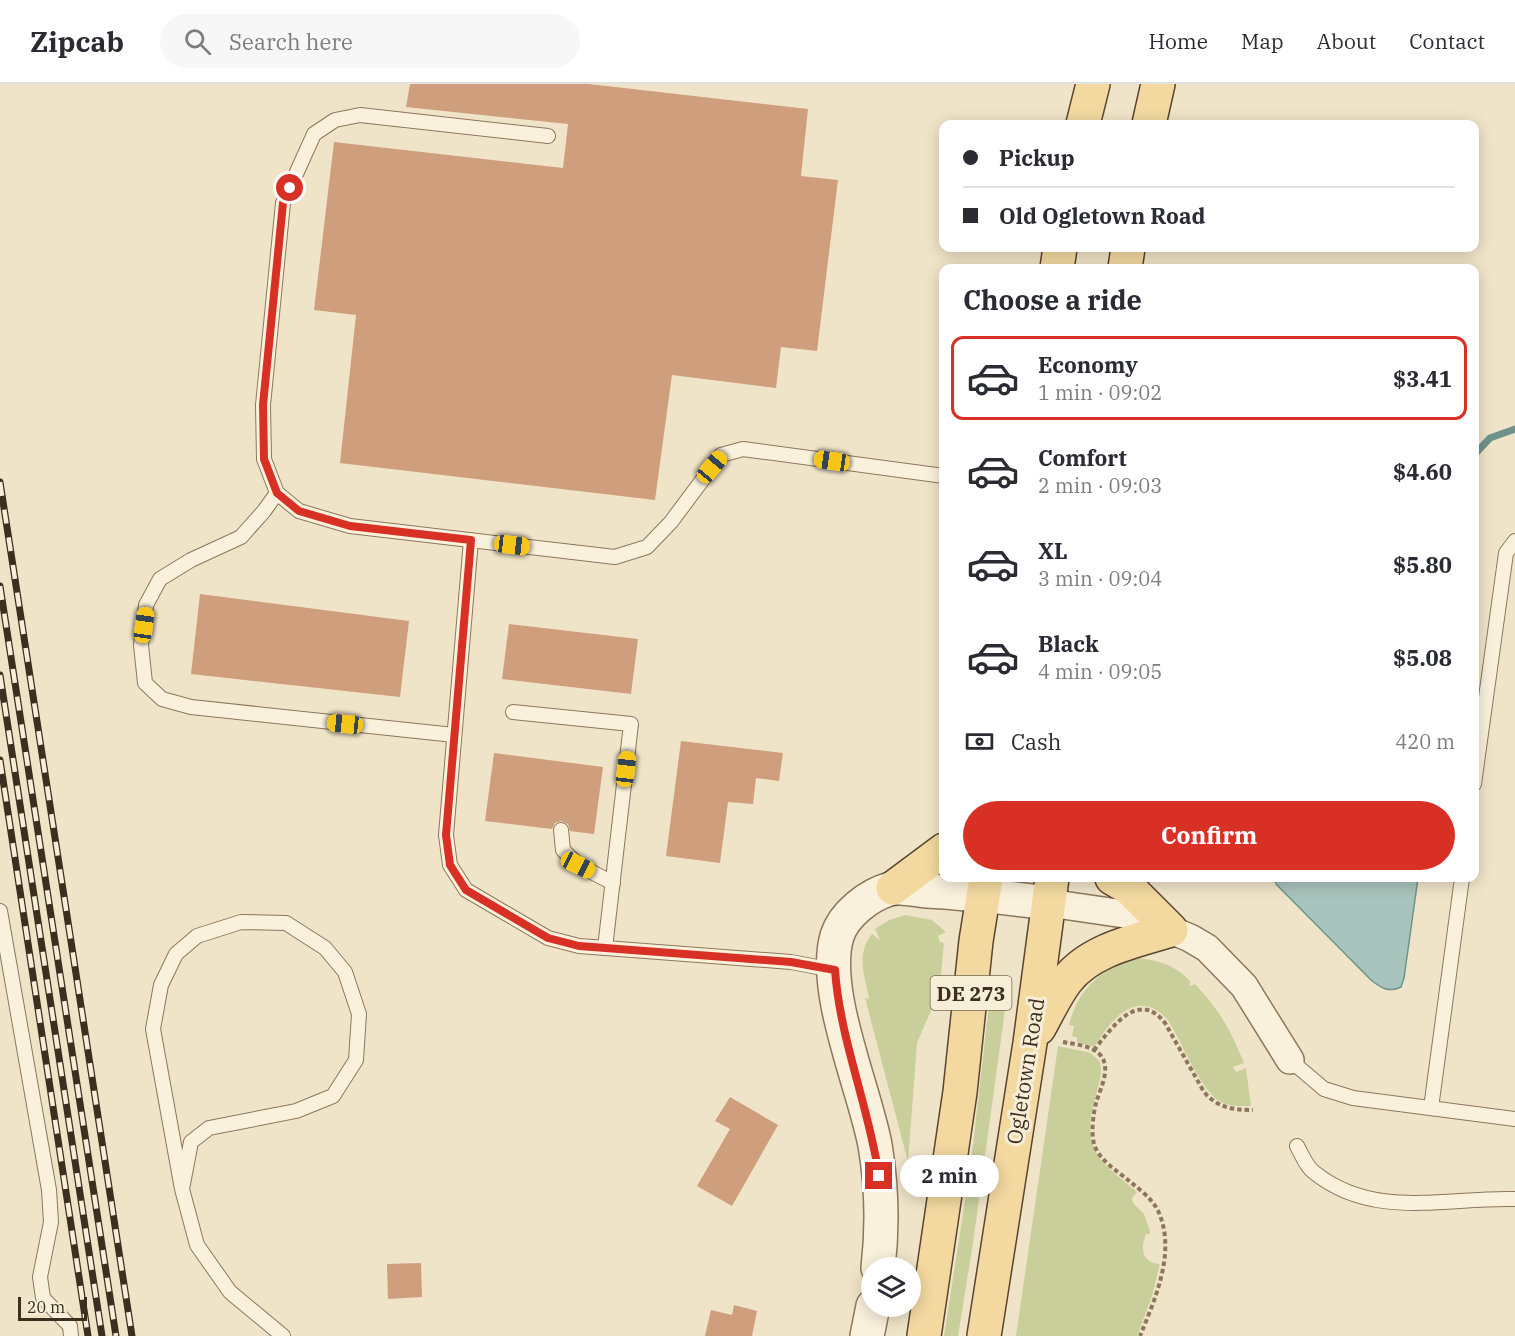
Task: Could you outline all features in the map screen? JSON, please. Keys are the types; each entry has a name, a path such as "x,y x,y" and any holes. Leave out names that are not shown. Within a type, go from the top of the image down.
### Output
{"main road":[{"path":"1084,120 1093,84"},
{"path":"1150,120 1158,84"},
{"path":"893,888 939,854"},
{"path":"1030,1043 1067,980 1083,964 1099,954 1172,930 1129,888 1119,882"},
{"name":"DE 273","path":"924,1336 960,1092 976,941 985,886"},
{"name":"Ogletown Road","path":"984,1336 1030,1043 1051,890"}],"street":[{"path":"879,1257 883,1230 879,1173 874,1143 837,1000 834,951 838,933 849,915 864,902 893,888 985,886 1051,890 1172,930 1208,948 1244,986 1290,1060"},
{"path":"867,1336 871,1317"}],"lane":[{"path":"548,136 360,115 335,120 314,134 283,203 263,405 264,459 277,493 299,511 350,526 615,557 647,547 670,522 721,455 743,449 939,476"},
{"path":"277,493 264,512 241,537 191,560 160,579 146,605 141,645 145,683 162,699 191,707 454,735"},
{"path":"471,540 446,835 450,865 466,890 548,938 579,946 791,962 835,970"},
{"path":"1479,748 1506,553 1515,541"},
{"path":"513,712 631,723 605,948"},
{"path":"561,830 563,850 578,865 613,883"},
{"path":"1431,1108 1461,882"},
{"path":"0,911 49,1190 51,1222 40,1277 43,1298 70,1326 71,1336"},
{"path":"182,1189 191,1142 209,1128 296,1112 333,1096 356,1060 359,1014 345,972 325,948 286,923 241,922 197,936 176,954 161,985 153,1029 182,1189 197,1245 230,1292 283,1336"},
{"path":"1290,1060 1324,1089 1353,1098 1515,1119"},
{"path":"1298,1146 1313,1172 1354,1196 1403,1204 1515,1199"}],"path":[{"path":"1094,1050 1115,1024 1135,1010 1144,1009 1160,1016 1204,1092 1211,1100 1229,1109 1253,1110"},
{"path":"1062,1042 1094,1050 1100,1056 1105,1070 1104,1084 1096,1105 1094,1120 1093,1134 1097,1151 1150,1200 1158,1211 1162,1223 1164,1246 1162,1273 1140,1336"}],"green space":[{"path":"905,915 932,920 946,932 938,936 940,942 944,943 940,985 934,984 933,1006 917,1043 908,1162 865,998 869,997 863,965 864,949 872,934 880,940 875,929 889,920"},
{"path":"1134,958 1158,962 1179,971 1191,982 1189,984 1191,986 1195,984 1211,1003 1229,1030 1244,1063 1233,1067 1236,1072 1246,1068 1251,1106 1230,1105 1215,1098 1199,1078 1167,1019 1156,1010 1145,1006 1125,1011 1108,1027 1094,1047 1077,1042 1077,1038 1072,1036 1074,1026 1069,1025 1074,1009 1085,990 1103,973 1100,967"},
{"path":"992,979 1009,981 958,1336 944,1336 971,1162"},
{"path":"1058,1046 1091,1053 1100,1062 1101,1076 1091,1117 1092,1143 1104,1163 1137,1192 1132,1198 1133,1203 1144,1214 1150,1231 1144,1240 1144,1254 1149,1261 1160,1264 1152,1296 1137,1336 1016,1336"}],"water":[{"path":"1275,882 1417,882 1401,987 1393,990 1385,989 1371,980"}],"building":[{"path":"410,84 589,84 808,109 801,176 838,180 817,351 781,347 776,388 672,375 655,500 340,463 356,315 314,310 334,142 563,168 568,124 406,107"},
{"path":"200,594 409,621 400,697 191,674"},
{"path":"509,624 638,639 631,694 502,679"},
{"path":"681,741 783,753 779,781 756,778 753,804 728,802 720,863 666,856"},
{"path":"494,753 603,767 594,834 570,831 568,824 561,821 555,823 552,829 485,821"},
{"path":"730,1097 778,1125 732,1206 697,1186 730,1129 715,1121"},
{"path":"421,1263 422,1297 388,1299 387,1264"},
{"path":"734,1305 757,1311 752,1336 705,1336 711,1310 732,1315"}],"waterway":[{"path":"1479,450 1490,438 1515,429"}],"railway":[{"path":"0,482 132,1336"},
{"path":"0,586 116,1336"},
{"path":"0,675 102,1336"},
{"path":"0,760 88,1336"}],"route":[{"path":"290,188 283,203 263,405 264,459 277,493 299,511 350,526 471,540 446,835 450,865 466,890 548,938 579,946 791,962 835,970 837,1000 874,1143 879,1176"}]}
